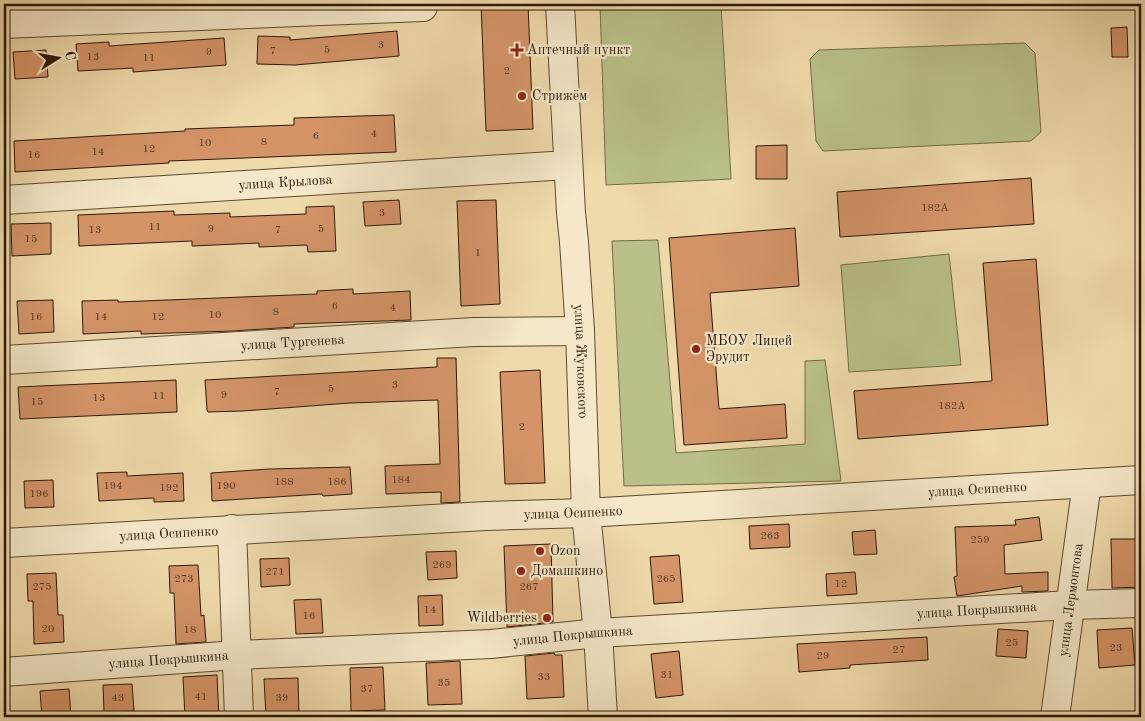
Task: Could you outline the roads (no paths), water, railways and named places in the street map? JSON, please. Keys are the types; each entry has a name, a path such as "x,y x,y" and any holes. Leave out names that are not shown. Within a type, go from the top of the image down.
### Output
{"street":[{"name":"улица Жуковского","path":"560,4 568,164 580,331 586,513 598,633 603,717"},
{"path":"4,24 423,7"},
{"name":"улица Крылова","path":"4,200 568,164"},
{"name":"улица Тургенева","path":"4,360 474,332 580,331"},
{"name":"улица Осипенко","path":"4,543 232,529 486,516 586,513 1141,480"},
{"name":"улица Лермонтова","path":"1055,717 1087,483"},
{"path":"232,529 239,717"},
{"name":"улица Покрышкина","path":"4,672 237,655 491,644 598,633 1070,605 1141,603"}],"place":[{"name":"Аптечный пункт","path":"517,50"},
{"name":"Стрижём","path":"522,96"},
{"name":"МБОУ Лицей Эрудит","path":"696,349"},
{"name":"Ozon","path":"540,551"},
{"name":"Домашкино","path":"521,571"},
{"name":"Wildberries","path":"547,618"}]}
